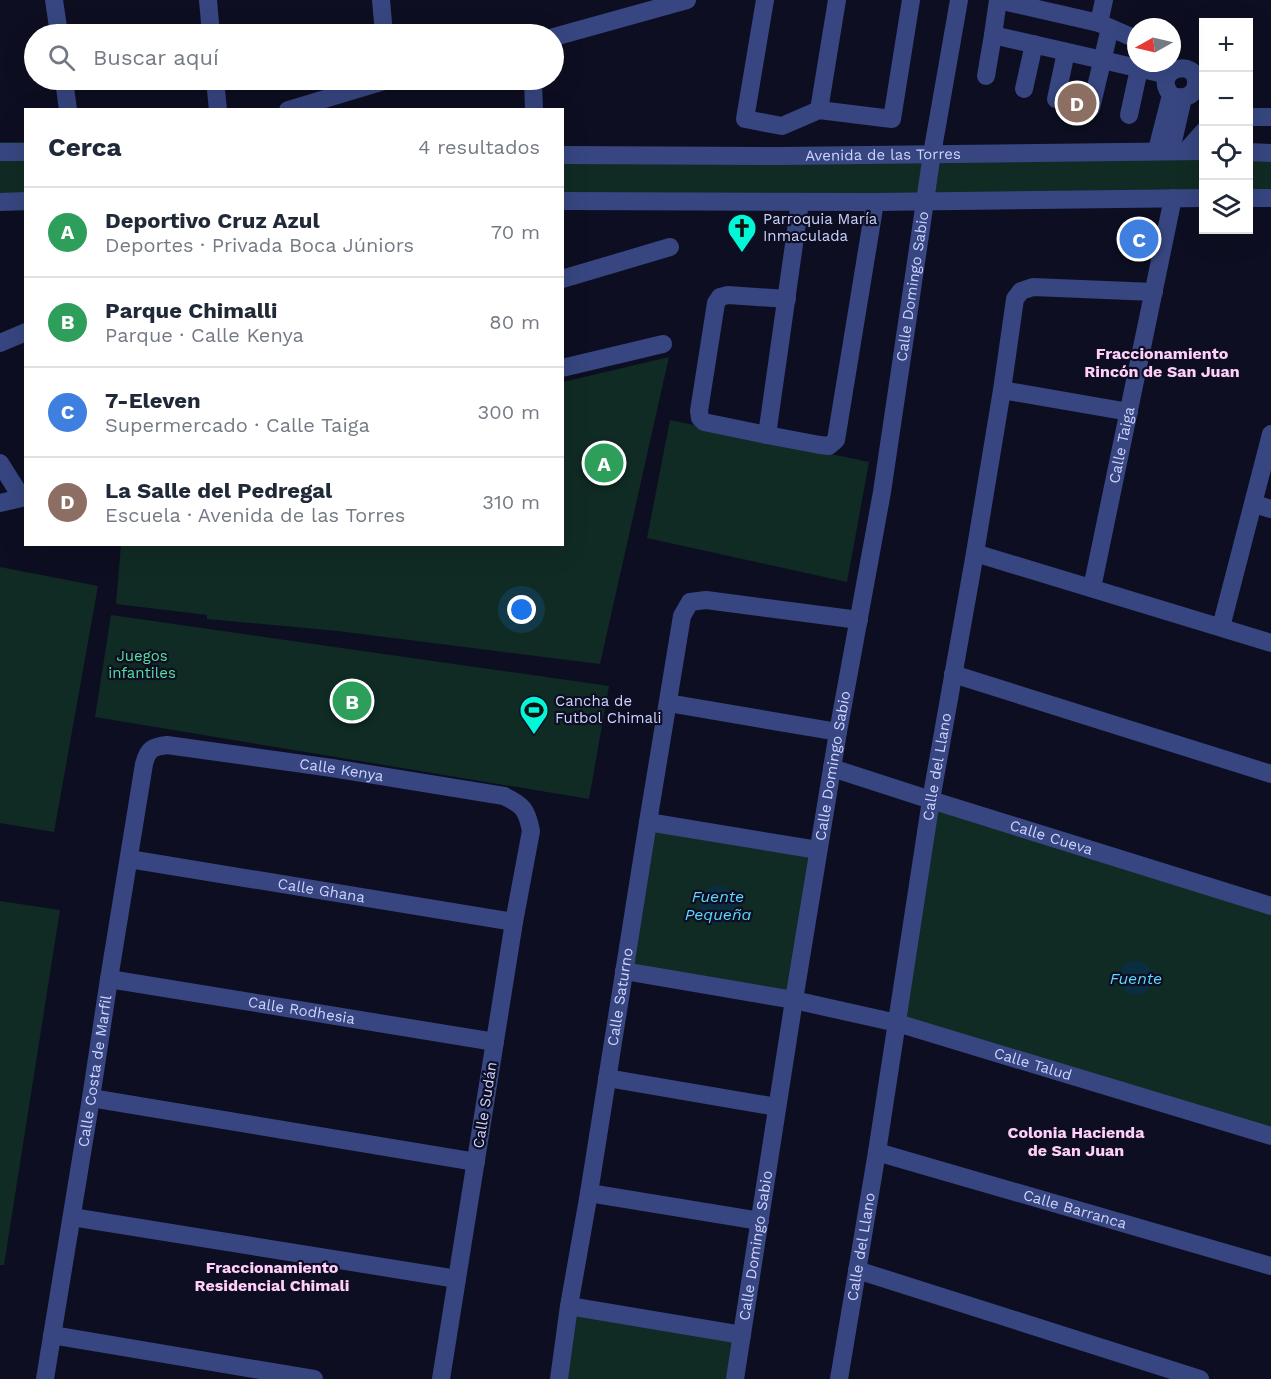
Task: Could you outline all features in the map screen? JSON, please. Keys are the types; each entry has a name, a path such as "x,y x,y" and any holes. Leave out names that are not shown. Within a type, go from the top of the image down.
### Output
{"street":[{"path":"54,0 57,24"},
{"path":"208,0 210,24"},
{"path":"381,0 383,24"},
{"path":"564,34 656,4 687,0"},
{"path":"765,0 745,120 783,126 819,110 892,118 911,0"},
{"path":"819,110 837,0"},
{"name":"Calle Domingo Sabio","path":"735,1379 818,850 882,492 932,154 959,0"},
{"path":"986,76 998,0 1067,8 1127,35"},
{"path":"1091,108 1103,60 1104,0"},
{"path":"993,35 1127,66"},
{"path":"1024,89 1034,44"},
{"path":"1056,99 1066,52"},
{"path":"1181,67 1199,62"},
{"path":"1174,72 1166,83 1166,88 1177,96 1191,94 1196,87 1193,74 1181,70"},
{"path":"1129,115 1138,72"},
{"path":"65,90 68,108"},
{"path":"216,90 218,108"},
{"path":"295,108 355,90"},
{"path":"533,90 534,108"},
{"path":"1177,96 1180,150"},
{"path":"1253,117 1271,117"},
{"path":"779,156 783,126"},
{"path":"1180,150 1199,133"},
{"name":"Avenida de las Torres","path":"564,155 779,156 1180,150"},
{"path":"0,152 24,152"},
{"path":"1253,152 1271,153"},
{"name":"Calle Taiga","path":"1092,588 1173,198"},
{"path":"564,201 875,202 1199,198"},
{"path":"1253,198 1271,198"},
{"path":"0,202 24,201"},
{"path":"767,435 800,202"},
{"path":"787,299 728,295 720,297 716,303 699,411 700,418 705,422 829,446 836,440 875,202"},
{"path":"564,278 670,247"},
{"name":"Calle del Llano","path":"839,1379 877,1152 931,800 975,554 1015,299 1021,291 1033,287 1154,292"},
{"path":"0,343 24,333"},
{"path":"564,368 663,344"},
{"path":"1002,390 1129,412"},
{"path":"1221,627 1262,507 1271,434"},
{"path":"0,463 24,497 0,503"},
{"path":"975,554 1271,643"},
{"name":"Calle Saturno","path":"559,1379 682,616 690,602 706,600 860,620"},
{"path":"953,674 1271,774"},
{"path":"668,703 838,732"},
{"name":"Calle Kenya","path":"144,764 147,753 156,746 167,745 332,768 504,796 525,809 531,831"},
{"name":"Calle Costa de Marfil","path":"45,1379 144,764"},
{"name":"Calle Cueva","path":"832,768 1271,906"},
{"path":"648,822 818,850"},
{"name":"Calle Sudán","path":"441,1379 514,922 531,831"},
{"name":"Calle Ghana","path":"129,859 514,922"},
{"name":"Calle Talud","path":"624,971 794,1000 897,1023 1271,1136"},
{"name":"Calle Rodhesia","path":"109,979 495,1042"},
{"path":"607,1078 777,1107"},
{"path":"92,1098 476,1162"},
{"name":"Calle Barranca","path":"877,1152 1271,1266"},
{"path":"589,1193 760,1221"},
{"path":"72,1217 457,1279"},
{"path":"857,1269 1200,1379"},
{"path":"569,1306 742,1335"},
{"path":"52,1335 314,1379"}],"green space":[{"path":"0,142 24,142 24,211 0,210"},
{"path":"564,148 927,156 921,199 564,203"},
{"path":"1199,156 1199,194 935,193 941,158"},
{"path":"1253,157 1271,157 1271,194 1253,194"},
{"path":"669,357 600,664 338,631 207,619 207,615 116,604 121,546 564,546 564,382"},
{"path":"670,420 869,462 847,582 647,538"},
{"path":"0,567 98,586 54,832 0,823"},
{"name":"Juegos infantiles","path":"111,615 609,686 589,799 95,717"},
{"path":"932,808 1271,912 1271,1132 903,1017"},
{"path":"649,823 814,853 792,998 626,970"},
{"path":"0,901 60,910 4,1265 0,1265"},
{"path":"570,1309 734,1340 727,1379 558,1379"}],"water":[{"name":"Fuente Pequeña","path":"718,886 731,892 737,905 731,918 718,924 705,918 699,905 705,892"},
{"name":"Fuente","path":"1136,961 1148,966 1153,978 1148,990 1136,995 1124,990 1119,978 1124,966"}],"place":[{"name":"La Salle del Pedregal","path":"1077,103"},
{"name":"7-Eleven","path":"1139,239"},
{"name":"Parroquia María Inmaculada","path":"742,254"},
{"name":"Deportivo Cruz Azul","path":"604,463"},
{"name":"Parque Chimalli","path":"352,701"},
{"name":"Cancha de Futbol Chimali","path":"534,736"}],"district":[{"name":"Fraccionamiento Rincón de San Juan","path":"1162,362"},
{"name":"Colonia Hacienda de San Juan","path":"1076,1141"},
{"name":"Fraccionamiento Residencial Chimali","path":"272,1276"}]}
